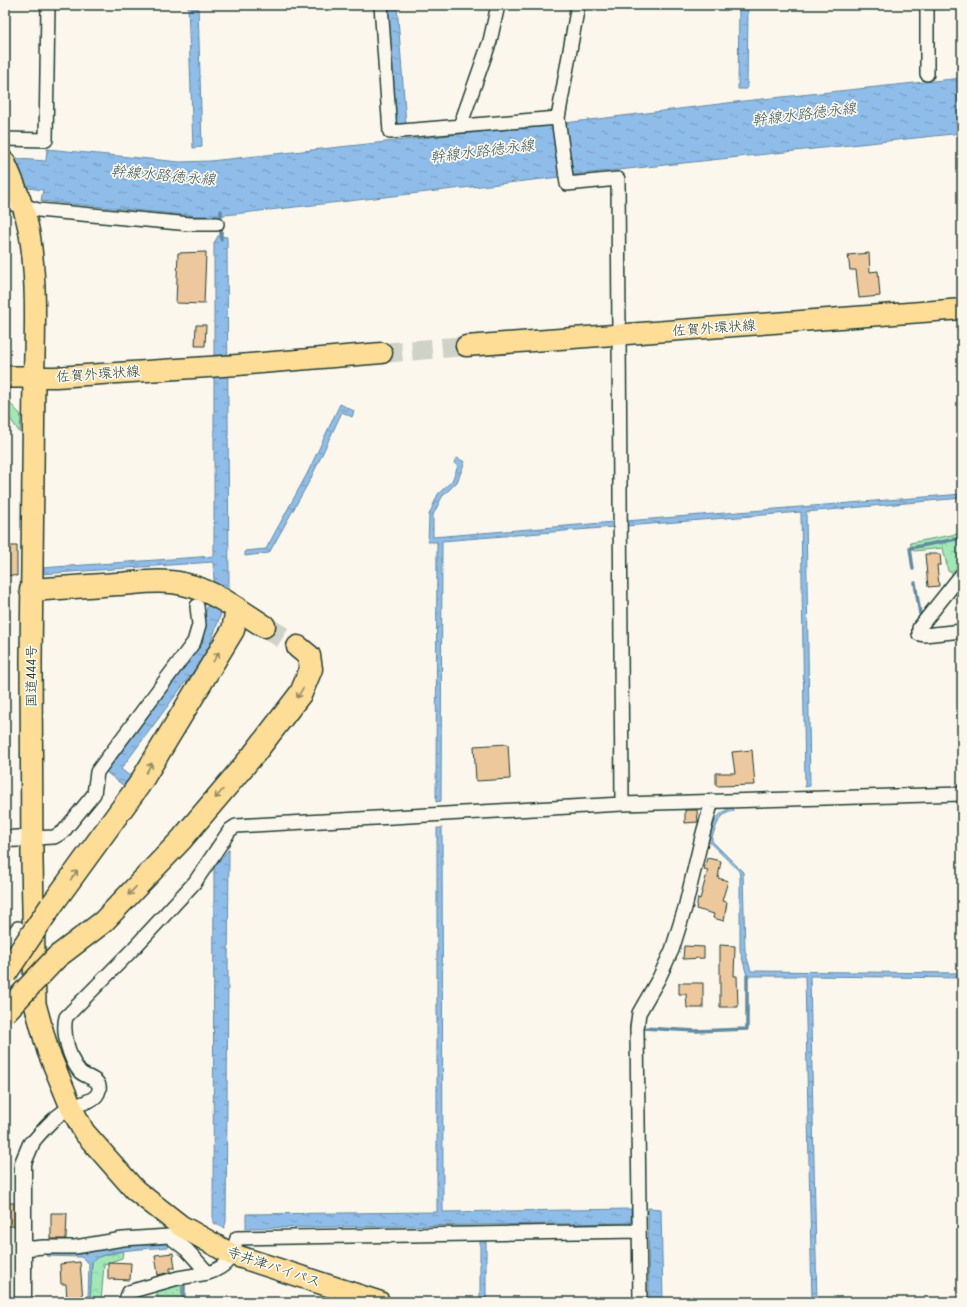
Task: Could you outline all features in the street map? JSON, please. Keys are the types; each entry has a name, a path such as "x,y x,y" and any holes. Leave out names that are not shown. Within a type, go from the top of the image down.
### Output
{"highway":[{"path":"5,377 34,377"},
{"name":"国道444号","path":"34,377 32,838 35,1004"},
{"path":"32,590 165,582 183,584 200,589 237,609 264,626"},
{"path":"5,974 51,906 138,785 233,630 237,609"},
{"path":"5,1012 56,957 103,922 180,840 254,754 301,693 311,669 309,656 298,648"},
{"name":"寺井津バイパス","path":"35,1004 48,1051 71,1108 84,1132 136,1190 181,1226 231,1254 379,1302"}],"main road":[{"path":"5,162 15,200 30,237 35,284 34,377"},
{"name":"佐賀外環状線","path":"466,346 962,308"},
{"name":"佐賀外環状線","path":"34,377 56,377 238,365 382,353"}],"street":[{"path":"5,139 46,140 48,5"},
{"path":"381,5 390,132 558,118"},
{"path":"460,126 490,41 498,5"},
{"path":"578,5 558,118 567,184 618,179 622,804"},
{"path":"927,5 927,74"},
{"path":"15,200 38,210 190,224 217,224"},
{"path":"962,574 919,628 919,634 924,635 962,631"},
{"path":"5,839 54,837 63,832 94,794 97,772 194,642 199,625 197,606"},
{"path":"23,1302 23,1162 31,1144 49,1123 71,1108 93,1099 98,1092 98,1085 94,1079 81,1072 69,1052 64,1025 66,1017 134,948 195,882 230,830 236,826 622,804 962,794"},
{"path":"640,1302 637,1028 639,1013 659,978 672,950 685,908 712,801"},
{"path":"5,945 18,928"},
{"path":"124,1302 129,1292 178,1278 208,1273 219,1269 227,1263 237,1238 639,1231"},
{"path":"24,1249 43,1247 75,1247 123,1238 169,1236 187,1250 208,1273"}],"green space":[{"path":"5,398 21,415 20,433 5,413"},
{"path":"962,533 962,564 955,575 948,571 943,548 914,551 910,543"},
{"path":"123,1251 122,1258 104,1264 101,1302 90,1302 92,1261 97,1257"},
{"path":"181,1280 182,1302 160,1302 155,1289"}],"water":[{"path":"188,5 198,5 202,147 193,148"},
{"path":"387,5 397,5 406,124 395,125"},
{"path":"739,5 748,5 747,89 738,89"},
{"name":"幹線水路徳永線","path":"962,78 962,133 572,175 570,162 560,177 225,215 196,216 41,201 43,190 5,185 5,158 46,161 47,149 180,162 210,161 553,124 555,138 567,136 565,123 744,101"},
{"path":"218,236 227,237 229,591 207,653 121,769 131,777 124,786 106,772 197,646 214,580 213,562 41,574 41,568 214,556 214,243"},
{"path":"340,404 354,411 352,417 342,412 310,480 269,553 245,556 245,551 266,549 307,474"},
{"path":"457,458 465,462 457,482 442,497 433,515 433,537 614,522 614,527 442,541 441,801 436,802 437,542 428,542 429,515 438,494 452,481 458,466 454,463"},
{"path":"962,494 962,498 806,512 810,786 805,787 801,512 626,526 626,521"},
{"path":"733,808 734,811 725,814 719,820 712,837 712,841 743,872 745,951 751,971 962,973 962,978 810,976 817,1302 812,1302 805,976 747,976 740,950 739,871 707,840 719,815 728,809"},
{"path":"437,828 442,828 443,1212 631,1209 631,1223 246,1228 246,1214 437,1212"},
{"path":"229,849 226,1222 224,1228 213,1223 214,867"},
{"path":"648,1208 661,1209 663,1302 649,1302"},
{"path":"480,1240 486,1240 486,1302 480,1302"},
{"path":"167,1244 169,1247 117,1252 107,1254 92,1261 90,1302 88,1302 89,1263 81,1257 46,1256 48,1254 83,1252 123,1246"}],"building":[{"path":"206,252 204,304 176,303 178,253"},
{"path":"869,253 870,272 878,271 880,296 859,298 856,270 850,270 848,255"},
{"path":"196,325 206,325 205,346 195,346"},
{"path":"5,546 17,546 17,576 5,575"},
{"path":"925,554 940,554 941,565 937,565 939,586 928,587"},
{"path":"508,744 510,779 476,781 474,746"},
{"path":"752,750 755,785 716,786 716,773 735,773 732,752"},
{"path":"685,810 697,810 698,822 685,823"},
{"path":"707,858 721,861 718,878 728,881 722,901 727,902 724,921 713,918 714,914 696,909 698,898 700,899 708,870 704,869"},
{"path":"720,945 735,946 734,976 737,976 738,1007 720,1007"},
{"path":"684,946 704,947 704,958 683,959"},
{"path":"679,983 703,983 703,1008 687,1008 686,994 679,994"},
{"path":"5,1203 14,1203 14,1226 5,1226"},
{"path":"51,1213 67,1213 66,1239 51,1239"},
{"path":"173,1253 175,1268 170,1268 170,1272 158,1275 155,1255"},
{"path":"80,1262 83,1300 67,1300 66,1284 61,1284 60,1264"},
{"path":"108,1262 131,1263 130,1280 108,1279"}],"waterway":[{"path":"221,211 221,239"},
{"path":"913,569 910,548 962,538"},
{"path":"915,583 920,614"},
{"path":"643,1028 696,1031 747,1029 747,976"},
{"path":"184,1285 184,1302"}],"tunnel":[{"path":"382,353 466,346"},
{"path":"264,626 298,647"}]}
